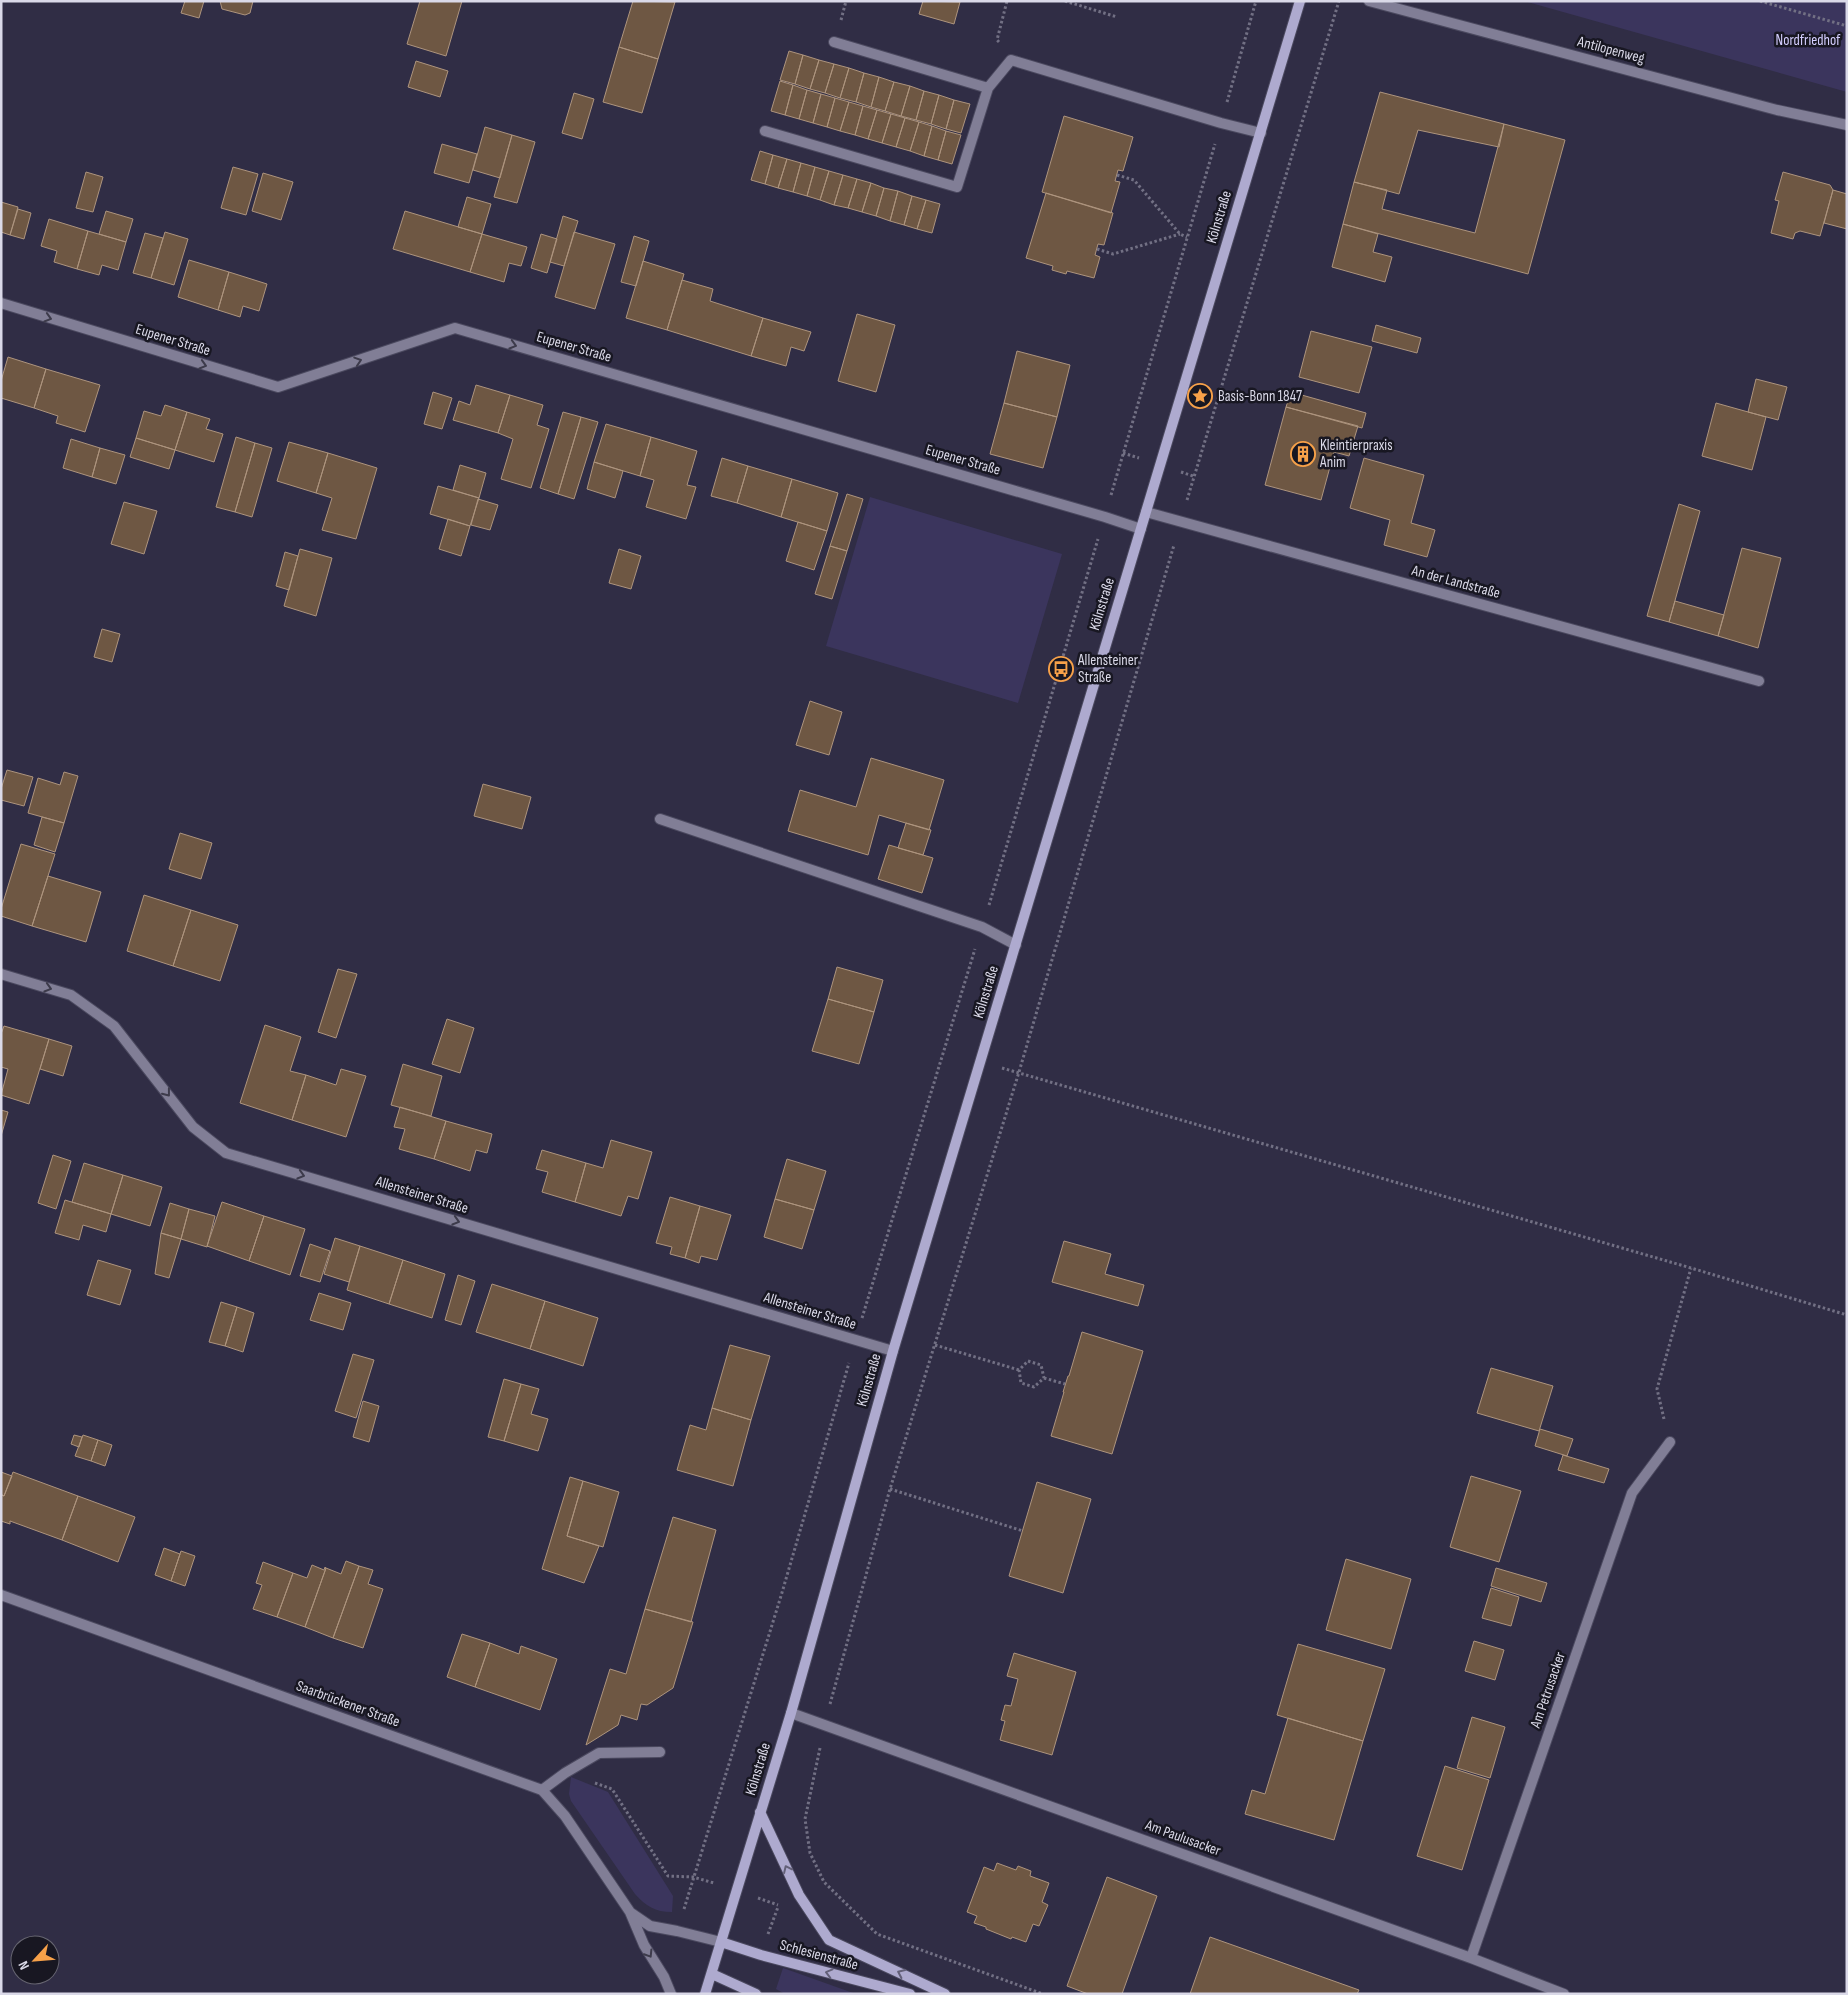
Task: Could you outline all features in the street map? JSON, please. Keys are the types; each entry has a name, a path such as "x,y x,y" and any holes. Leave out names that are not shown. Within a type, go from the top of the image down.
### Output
{"main road":[{"name":"Kölnstraße","path":"706,1994 791,1713 893,1351 1300,1"},
{"path":"760,1812 799,1895 829,1940 945,1994"},
{"name":"Schlesienstraße","path":"721,1942 761,1955 910,1994"},
{"path":"712,1974 756,1994"}],"street":[{"name":"Antilopenweg","path":"1369,1 1777,110 1847,125"},
{"path":"834,42 988,88"},
{"path":"765,131 957,187 988,88 1011,60 1261,133"},
{"name":"Eupener Straße","path":"1,304 278,387 455,328 1141,529"},
{"name":"An der Landstraße","path":"1146,512 1759,681"},
{"path":"660,819 982,927 1016,945"},
{"name":"Allensteiner Straße","path":"1,974 71,995 114,1026 193,1126 226,1153 893,1351"},
{"name":"Am Petrusacker","path":"1471,1958 1632,1493 1670,1442"},
{"name":"Saarbrückener Straße","path":"1,1595 542,1790 565,1816 630,1912 644,1945 664,1977 671,1994"},
{"name":"Am Paulusacker","path":"791,1713 1471,1958 1564,1994"},
{"path":"542,1790 564,1773 599,1753 660,1752"},
{"name":"Saarbrückener Straße","path":"630,1912 650,1926 721,1942"}],"path":[{"path":"1007,1 997,40 1011,60"},
{"path":"1065,1 1117,17"},
{"path":"677,1931 781,1596 855,1340 1105,517 1222,123 1256,1"},
{"path":"1043,1994 877,1934 824,1882 810,1853 805,1819 825,1724 890,1489 1019,1072 1180,522 1339,1"},
{"path":"1760,1 1847,26"},
{"path":"1117,175 1134,180 1180,234 1187,237"},
{"path":"1097,249 1113,254 1180,234"},
{"path":"980,1063 1019,1072 1847,1315"},
{"path":"1670,1442 1657,1389 1691,1268"},
{"path":"935,1345 1019,1370"},
{"path":"1019,1370 1028,1361 1041,1365 1044,1378"},
{"path":"1019,1370 1021,1383 1034,1387 1044,1378"},
{"path":"1044,1378 1065,1384"},
{"path":"890,1489 1022,1531"},
{"path":"761,1955 779,1905 824,1882"}],"green space":[{"name":"Nordfriedhof","path":"1524,1 1847,1 1847,92"},
{"path":"870,497 1062,554 1018,703 826,646"},
{"path":"571,1777 608,1792 673,1896 672,1912 651,1908 635,1894 571,1801 569,1794"},
{"path":"783,1968 856,1994 785,1994 776,1989"}],"building":[{"path":"185,1 204,1 199,18 181,13"},
{"path":"220,1 253,1 250,13 245,15 222,9"},
{"path":"420,1 462,1 446,56 407,44"},
{"path":"633,1 675,2 658,59 619,47"},
{"path":"923,1 960,2 954,24 919,14"},
{"path":"619,47 658,59 642,113 603,102"},
{"path":"789,51 803,55 795,84 780,80"},
{"path":"803,55 819,60 810,89 795,84"},
{"path":"819,60 834,64 825,93 810,89"},
{"path":"416,61 448,71 440,97 408,87"},
{"path":"834,64 849,68 840,98 825,93"},
{"path":"849,68 864,73 856,102 840,98"},
{"path":"864,73 879,77 871,107 856,102"},
{"path":"879,77 894,82 885,111 871,107"},
{"path":"780,81 793,85 785,115 771,111"},
{"path":"894,82 910,86 901,116 885,111"},
{"path":"793,85 807,90 799,119 785,115"},
{"path":"910,86 924,91 916,120 901,116"},
{"path":"807,90 821,94 813,123 799,119"},
{"path":"924,91 939,95 931,124 916,120"},
{"path":"1380,92 1504,124 1499,147 1418,130 1399,194 1354,182"},
{"path":"574,93 594,99 582,139 562,133"},
{"path":"821,94 835,98 827,127 813,123"},
{"path":"939,95 954,100 946,129 931,124"},
{"path":"835,98 849,102 840,131 827,127"},
{"path":"954,100 970,104 961,133 946,129"},
{"path":"849,102 863,106 855,135 840,131"},
{"path":"863,106 877,110 868,139 855,135"},
{"path":"877,110 891,114 882,143 868,139"},
{"path":"891,114 905,118 896,147 882,143"},
{"path":"1064,116 1133,137 1123,171 1118,170 1115,181 1120,182 1111,213 1042,192"},
{"path":"905,118 919,122 910,151 896,147"},
{"path":"919,122 932,126 924,156 910,151"},
{"path":"1504,124 1565,140 1528,274 1343,224 1354,182 1387,190 1382,209 1475,233"},
{"path":"932,126 946,131 938,160 924,156"},
{"path":"485,127 512,135 500,178 473,170"},
{"path":"946,131 961,135 952,164 938,160"},
{"path":"512,135 535,142 517,203 494,197"},
{"path":"442,144 477,154 469,183 434,173"},
{"path":"760,151 773,155 765,184 751,180"},
{"path":"773,155 787,159 778,188 765,184"},
{"path":"787,159 801,163 793,192 778,188"},
{"path":"801,163 815,167 807,196 793,192"},
{"path":"233,167 258,174 246,215 221,208"},
{"path":"815,167 829,171 820,200 807,196"},
{"path":"829,171 843,175 834,205 820,200"},
{"path":"86,172 103,177 93,212 76,208"},
{"path":"1783,172 1830,185 1833,190 1820,236 1800,231 1795,233 1793,239 1771,233 1779,201 1775,200"},
{"path":"263,173 293,182 281,220 252,211"},
{"path":"843,175 857,179 848,208 834,205"},
{"path":"857,179 871,183 862,212 848,208"},
{"path":"871,183 884,188 876,216 862,212"},
{"path":"884,188 898,191 890,221 876,216"},
{"path":"1833,190 1847,194 1847,229 1824,223"},
{"path":"898,191 912,196 904,225 890,221"},
{"path":"1046,193 1113,213 1104,245 1098,244 1095,255 1100,257 1094,278 1067,271 1066,274 1052,270 1053,266 1026,258"},
{"path":"912,196 926,200 917,229 904,225"},
{"path":"467,197 491,204 482,234 458,227"},
{"path":"926,200 940,204 932,233 917,229"},
{"path":"1,202 18,207 10,235 1,232"},
{"path":"18,209 31,213 24,239 10,235"},
{"path":"106,211 133,219 126,242 99,234"},
{"path":"405,211 482,234 470,272 393,249"},
{"path":"563,216 578,221 564,266 550,262"},
{"path":"49,219 88,231 77,269 54,262 57,251 41,246"},
{"path":"1343,224 1378,234 1373,252 1392,257 1385,282 1332,267"},
{"path":"88,231 126,242 118,270 102,265 99,275 77,269"},
{"path":"165,232 188,239 174,285 151,278"},
{"path":"574,232 615,244 595,309 555,297"},
{"path":"145,233 163,238 151,278 133,273"},
{"path":"482,234 527,247 521,266 509,263 504,282 470,272"},
{"path":"541,234 557,239 547,273 531,268"},
{"path":"634,236 649,241 636,286 621,282"},
{"path":"189,260 229,272 218,310 178,297"},
{"path":"643,261 684,274 667,330 626,318"},
{"path":"229,272 267,284 259,311 243,306 240,317 218,310"},
{"path":"682,280 713,289 710,301 763,318 751,356 667,330"},
{"path":"857,314 895,325 876,392 838,381"},
{"path":"763,318 811,332 804,351 791,347 786,366 751,356"},
{"path":"1376,325 1421,338 1417,353 1372,341"},
{"path":"1311,331 1372,347 1359,393 1299,377"},
{"path":"1017,351 1070,365 1057,417 1004,403"},
{"path":"8,357 46,369 34,408 1,398 1,381"},
{"path":"46,369 100,385 85,432 56,423 58,416 34,408"},
{"path":"1756,379 1787,387 1778,420 1748,412"},
{"path":"476,385 510,395 498,433 453,420 459,401 470,405"},
{"path":"433,392 452,398 442,429 424,424"},
{"path":"1291,392 1366,413 1362,428 1286,407"},
{"path":"510,395 543,405 537,425 549,429 531,488 501,479 513,439 498,433"},
{"path":"1004,403 1057,417 1043,468 990,454"},
{"path":"1716,403 1766,417 1752,470 1702,456"},
{"path":"165,405 187,412 175,450 136,438 144,411 161,416"},
{"name":"Kleintierpraxis Anim","path":"1286,407 1358,426 1349,456 1334,452 1321,500 1265,485"},
{"path":"187,412 210,419 206,429 223,434 214,462 175,450"},
{"path":"563,412 581,417 558,494 540,488"},
{"path":"581,417 598,422 574,499 558,494"},
{"path":"606,424 651,437 640,476 594,462"},
{"path":"236,437 255,443 235,512 216,507"},
{"path":"651,437 697,451 687,485 696,487 686,519 646,507 654,480 640,476"},
{"path":"136,438 175,450 169,469 130,457"},
{"path":"71,439 100,448 92,477 63,468"},
{"path":"289,442 328,453 316,493 277,481"},
{"path":"255,443 272,448 252,517 235,512"},
{"path":"100,448 125,455 116,484 92,477"},
{"path":"328,453 377,468 356,539 322,530 332,498 316,493"},
{"path":"722,458 748,466 737,503 711,496"},
{"path":"1364,458 1424,475 1411,523 1435,530 1427,557 1384,545 1390,520 1350,508"},
{"path":"594,462 623,471 615,498 587,489"},
{"path":"460,465 486,473 479,498 453,490"},
{"path":"748,466 792,479 781,517 737,503"},
{"path":"792,479 838,493 827,531 781,517"},
{"path":"438,486 479,498 470,526 430,514"},
{"path":"847,494 863,499 847,551 830,546"},
{"path":"478,499 498,505 490,530 471,525"},
{"path":"124,502 157,511 144,554 111,544"},
{"path":"1679,504 1700,511 1669,622 1647,616"},
{"path":"448,519 470,526 461,556 439,549"},
{"path":"798,522 827,531 814,570 786,561"},
{"path":"830,546 847,551 832,599 815,594"},
{"path":"1742,548 1781,558 1758,648 1718,636"},
{"path":"300,549 332,558 316,616 284,606"},
{"path":"619,549 641,556 631,589 609,583"},
{"path":"285,552 298,556 289,590 276,586"},
{"path":"1675,601 1724,615 1718,636 1669,622"},
{"path":"102,629 120,634 112,662 94,657"},
{"path":"810,701 842,712 829,755 796,745"},
{"path":"871,758 944,780 929,830 879,815 868,855 788,831 800,790 856,807"},
{"path":"7,770 33,777 24,806 1,800 1,789"},
{"path":"64,772 78,776 64,823 28,813 38,778 60,785"},
{"path":"483,784 531,797 522,829 474,816"},
{"path":"42,817 64,823 55,852 34,845"},
{"path":"906,823 931,830 923,855 898,848"},
{"path":"180,833 212,843 201,879 169,869"},
{"path":"21,844 55,854 32,926 1,916 1,909"},
{"path":"889,845 933,858 922,893 878,879"},
{"path":"48,876 101,892 86,942 32,926"},
{"path":"144,895 191,910 173,966 127,951"},
{"path":"191,910 238,925 220,981 173,966"},
{"path":"837,967 883,980 874,1012 828,999"},
{"path":"338,969 357,974 336,1038 318,1032"},
{"path":"828,999 874,1012 859,1064 812,1051"},
{"path":"447,1019 474,1028 460,1073 432,1064"},
{"path":"265,1025 301,1037 290,1071 306,1075 292,1120 240,1103"},
{"path":"4,1026 49,1039 29,1104 1,1095 8,1069 1,1067 1,1034"},
{"path":"49,1039 72,1046 63,1076 40,1069"},
{"path":"403,1064 442,1076 431,1116 391,1105"},
{"path":"341,1069 366,1076 346,1137 292,1120 306,1075 336,1085"},
{"path":"400,1107 446,1121 434,1159 399,1149 405,1129 394,1127"},
{"path":"1,1110 8,1112 1,1136"},
{"path":"446,1121 492,1134 487,1153 476,1150 470,1171 434,1159"},
{"path":"611,1140 652,1152 638,1199 628,1196 621,1216 575,1202 586,1163 603,1168"},
{"path":"542,1150 586,1163 575,1202 542,1192 548,1172 536,1169"},
{"path":"53,1155 71,1161 56,1209 38,1203"},
{"path":"787,1159 826,1171 814,1210 775,1199"},
{"path":"84,1163 123,1175 111,1214 72,1202"},
{"path":"123,1175 162,1187 150,1226 111,1214"},
{"path":"670,1197 700,1206 685,1258 670,1254 672,1247 656,1243"},
{"path":"775,1199 814,1210 802,1249 764,1237"},
{"path":"65,1200 111,1214 106,1232 83,1225 79,1240 55,1233"},
{"path":"222,1202 264,1216 249,1261 207,1246"},
{"path":"170,1203 189,1209 181,1239 161,1233"},
{"path":"700,1206 731,1215 717,1260 701,1256 699,1263 685,1258"},
{"path":"189,1209 215,1216 207,1247 181,1239"},
{"path":"264,1216 305,1229 290,1275 249,1261"},
{"path":"161,1233 181,1239 169,1278 155,1274"},
{"path":"335,1238 360,1246 349,1282 324,1274"},
{"path":"1064,1241 1111,1254 1105,1274 1144,1285 1138,1306 1052,1282"},
{"path":"310,1244 330,1251 320,1282 300,1276"},
{"path":"360,1246 403,1260 389,1304 347,1290"},
{"path":"98,1260 131,1270 120,1305 87,1295"},
{"path":"403,1260 445,1274 432,1318 389,1304"},
{"path":"458,1275 475,1281 461,1325 445,1320"},
{"path":"492,1284 545,1301 530,1349 476,1332"},
{"path":"319,1293 351,1303 343,1330 310,1320"},
{"path":"545,1301 598,1318 583,1366 530,1349"},
{"path":"221,1302 237,1307 225,1346 209,1342"},
{"path":"237,1307 254,1313 243,1352 225,1346"},
{"path":"1082,1332 1143,1351 1112,1454 1051,1436"},
{"path":"730,1345 770,1356 751,1420 712,1408"},
{"path":"353,1354 374,1360 356,1418 335,1411"},
{"path":"1491,1368 1553,1386 1539,1431 1477,1413"},
{"path":"504,1379 521,1384 504,1441 488,1437"},
{"path":"521,1384 539,1389 531,1414 548,1419 538,1451 504,1441"},
{"path":"363,1401 379,1406 369,1442 353,1437"},
{"path":"712,1408 751,1420 733,1486 677,1470 690,1425 706,1430"},
{"path":"1540,1429 1573,1439 1567,1456 1535,1446"},
{"path":"74,1435 82,1437 79,1447 71,1444"},
{"path":"83,1435 98,1440 91,1461 75,1456"},
{"path":"98,1440 112,1445 105,1466 91,1461"},
{"path":"1563,1455 1609,1469 1604,1483 1558,1470"},
{"path":"1,1472 12,1476 4,1496 2,1495 1,1497"},
{"path":"13,1472 78,1496 62,1540 10,1521 10,1524 1,1521 1,1497 2,1495 4,1496"},
{"path":"1471,1476 1521,1491 1499,1562 1450,1547"},
{"path":"570,1477 583,1481 567,1536 599,1546 584,1583 542,1569"},
{"path":"583,1481 619,1492 603,1547 567,1536"},
{"path":"1037,1482 1091,1499 1063,1593 1009,1576"},
{"path":"78,1496 135,1517 118,1562 62,1540"},
{"path":"673,1517 716,1530 691,1622 645,1609"},
{"path":"164,1548 180,1554 171,1581 155,1575"},
{"path":"181,1551 195,1556 185,1586 171,1581"},
{"path":"1346,1559 1411,1579 1391,1649 1326,1630"},
{"path":"346,1561 359,1566 333,1638 305,1627 326,1568 341,1574"},
{"path":"263,1562 293,1573 277,1617 253,1609 262,1585 256,1583"},
{"path":"312,1565 324,1570 326,1568 305,1627 277,1617 293,1573 307,1578"},
{"path":"359,1566 373,1570 368,1584 383,1589 363,1648 333,1638"},
{"path":"1496,1568 1547,1583 1541,1602 1491,1586"},
{"path":"1491,1588 1519,1597 1511,1626 1482,1618"},
{"path":"645,1609 693,1622 673,1688 647,1705 641,1704 637,1720 621,1715 618,1725 586,1745 610,1669 626,1674"},
{"path":"462,1634 490,1643 475,1687 447,1677"},
{"path":"1474,1641 1504,1650 1495,1680 1465,1671"},
{"path":"490,1643 519,1654 521,1646 557,1659 540,1710 475,1687"},
{"path":"1298,1644 1385,1669 1363,1741 1277,1715"},
{"path":"1014,1653 1076,1672 1052,1755 1000,1740 1005,1721 1001,1720 1005,1705 1011,1706 1018,1679 1007,1676"},
{"path":"1472,1717 1505,1727 1490,1778 1457,1768"},
{"path":"1288,1718 1363,1741 1334,1840 1245,1814 1252,1790 1265,1794"},
{"path":"1445,1766 1489,1780 1462,1870 1417,1856"},
{"path":"997,1863 1016,1870 1018,1866 1031,1871 1030,1876 1049,1883 1042,1902 1048,1905 1039,1926 1033,1924 1026,1942 1012,1937 1011,1939 974,1923 977,1916 967,1912 984,1867 994,1871"},
{"path":"1107,1877 1157,1896 1122,1994 1088,1994 1067,1986"},
{"path":"1210,1937 1359,1990 1357,1994 1190,1994"}],"place":[{"name":"Basis-Bonn 1847","path":"1200,396"},
{"name":"Kleintierpraxis Anim","path":"1303,454"},
{"name":"Allensteiner Straße","path":"1061,669"}]}
